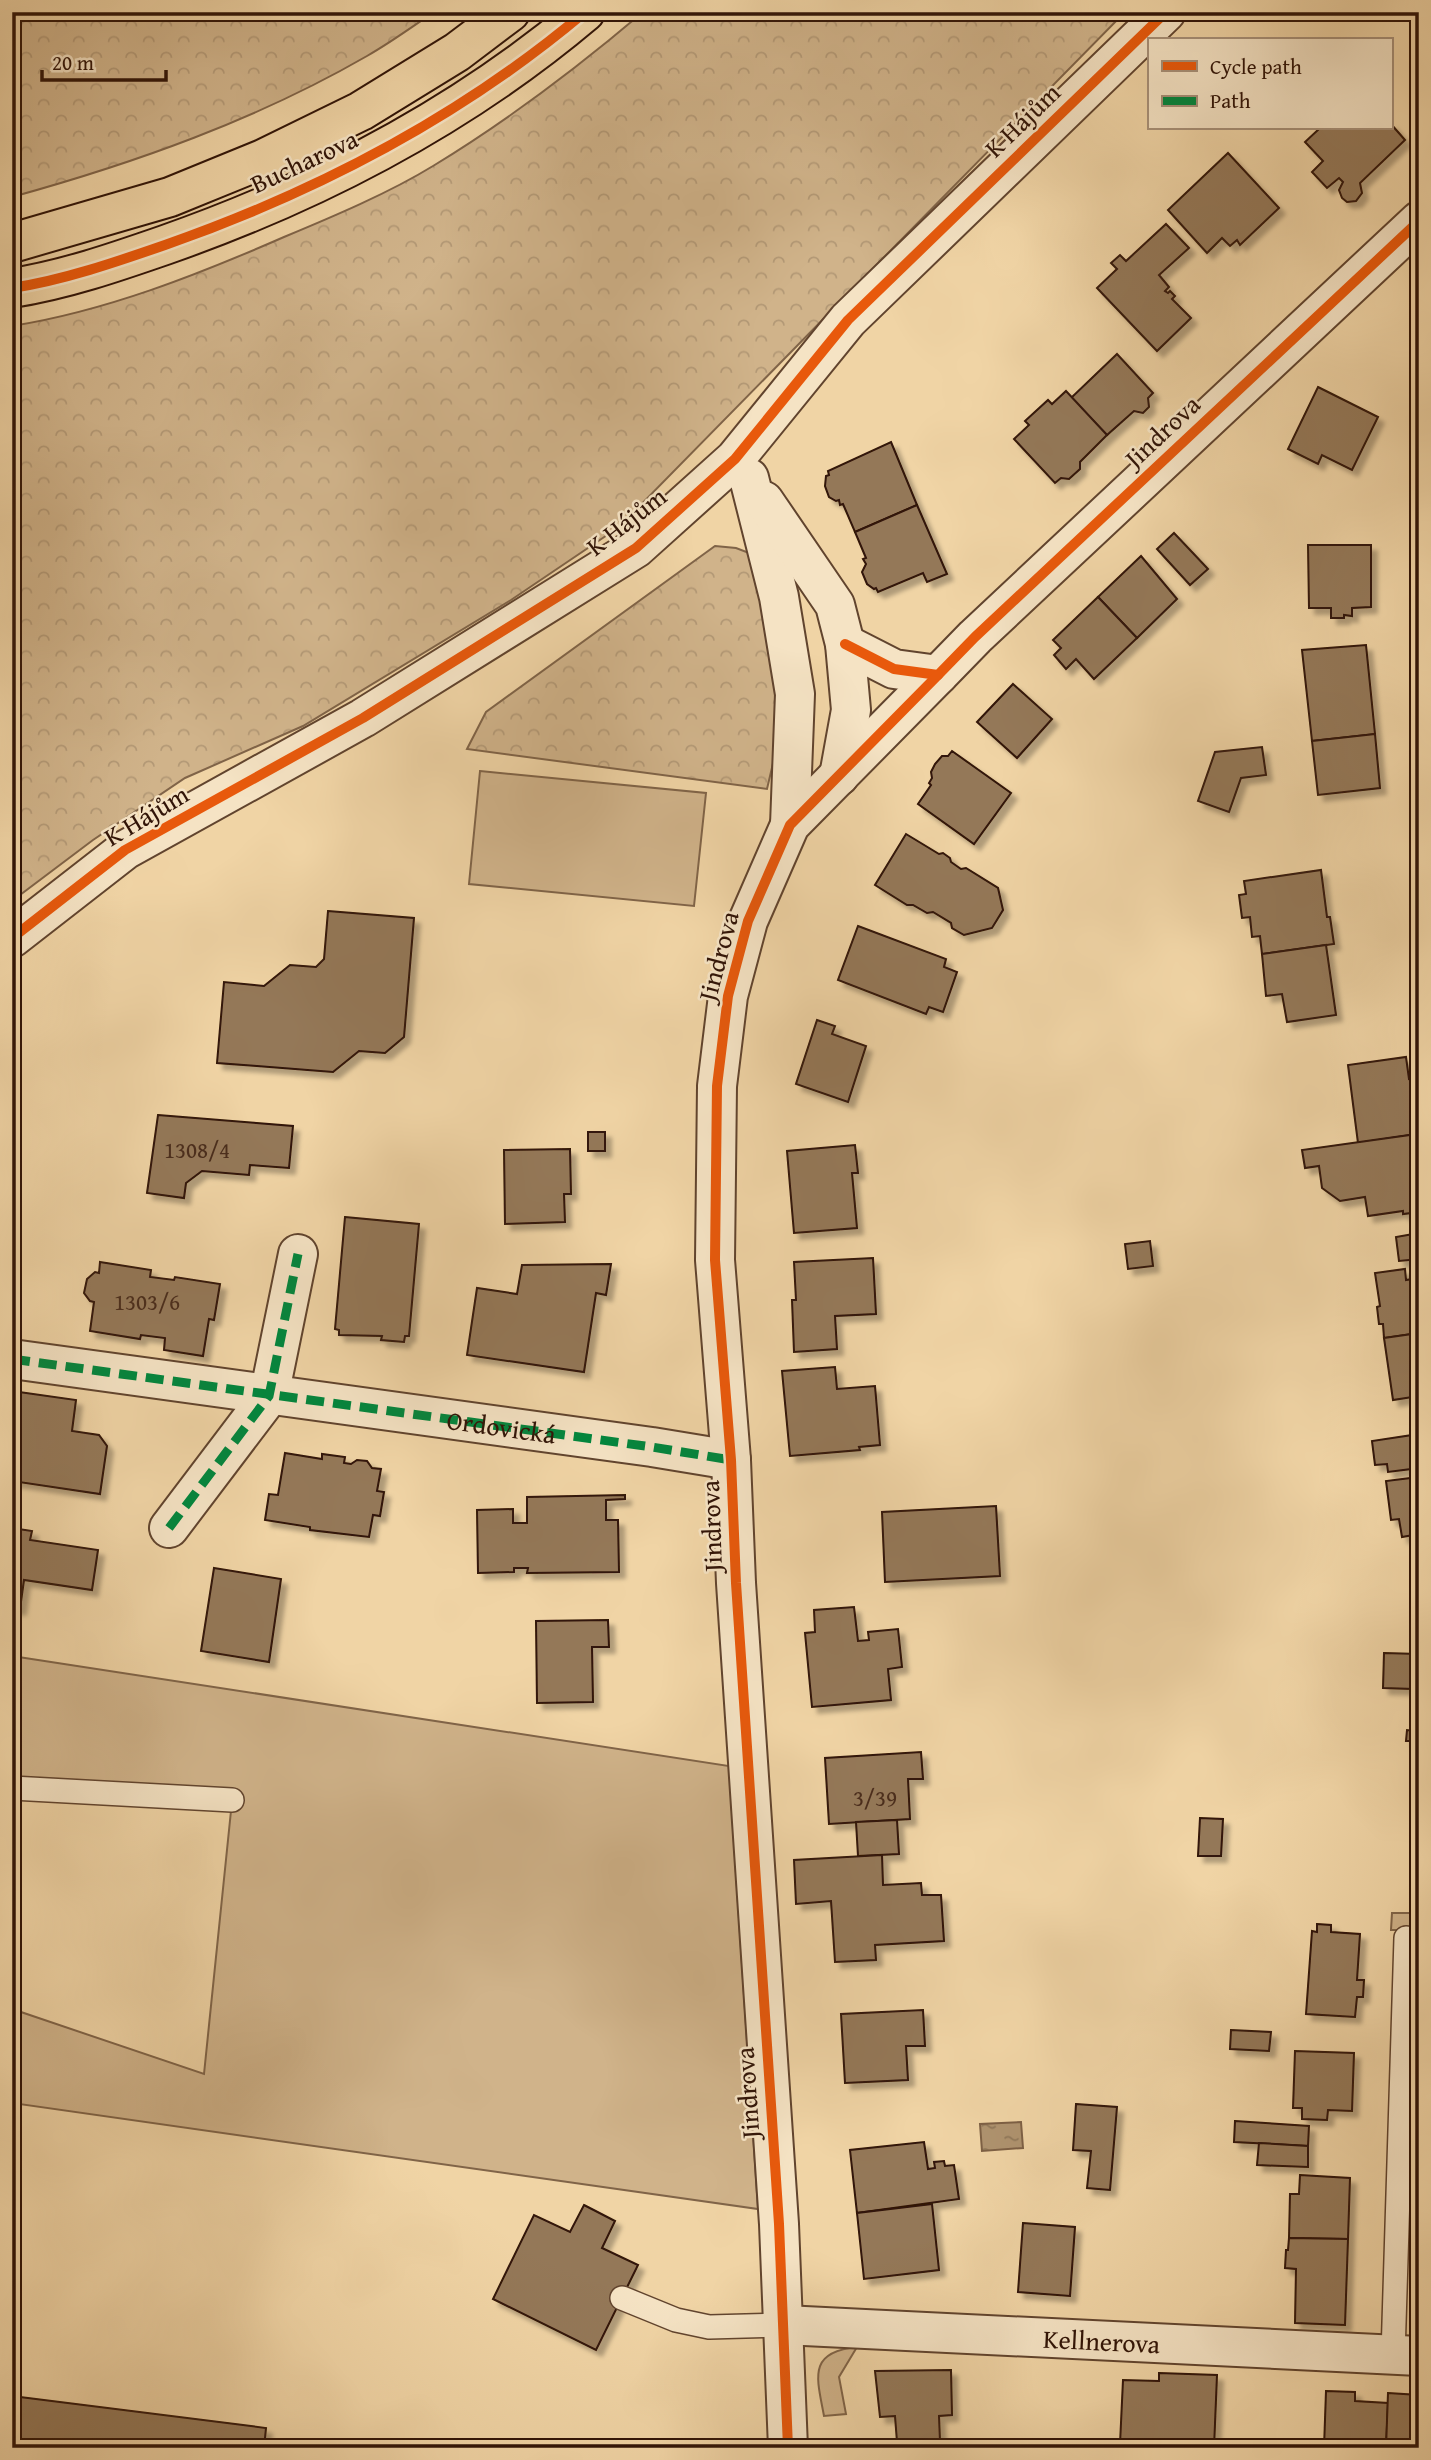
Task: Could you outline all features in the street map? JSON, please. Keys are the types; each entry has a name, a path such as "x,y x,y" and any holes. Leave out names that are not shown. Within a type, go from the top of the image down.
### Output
{"main road":[{"name":"Bucharova","path":"12,243 170,197 263,159 361,111 457,52 510,12"},
{"name":"Bucharova","path":"12,288 120,261 205,231 311,185 412,134 489,84 585,12"}],"street":[{"name":"K Hájům","path":"12,938 125,850 363,718 636,548 742,469 848,320 1166,12"},
{"name":"Jindrova","path":"788,2448 784,2325 736,1583 731,1460 715,1260 717,1086 728,996 748,921 790,825 975,637 1419,221"},
{"path":"742,469 835,605 845,644 851,710 839,776"},
{"name":"Jindrova","path":"742,469 779,597 795,694 790,825"},
{"path":"845,644 894,669 938,675"},
{"path":"169,1528 269,1396 299,1254"},
{"name":"Ordovická","path":"12,1359 731,1460"},
{"name":"Kellnerova","path":"784,2325 1406,2356"}],"lane":[{"path":"12,1788 232,1800"},
{"path":"1406,1938 1406,2356"},
{"path":"622,2298 676,2320 709,2327 784,2325"}],"green space":[{"path":"12,12 434,12 367,56 238,120 104,170 12,197"},
{"path":"643,12 1125,12 619,527 511,600 303,726 185,778 93,840 12,901 12,326 82,311 151,290 251,251 379,195 461,149 515,112"},
{"path":"715,546 736,548 757,556 785,712 767,789 467,749 486,712"},
{"path":"480,771 706,793 694,906 469,884"},
{"path":"12,1656 729,1766 758,2209 12,2103 12,2009 204,2074 232,1801 12,1788"},
{"path":"1392,1913 1419,1913 1419,1930 1391,1930"},
{"path":"1419,2059 1419,2318 1412,2305"},
{"path":"857,2347 839,2377 846,2414 824,2416 819,2390 819,2369 830,2355"}],"water":[{"path":"1021,2122 1023,2148 982,2151 980,2124"}],"building":[{"path":"1392,125 1405,140 1360,183 1362,193 1356,201 1347,202 1339,190 1343,182 1339,178 1327,188 1312,172 1323,161 1305,142 1318,130 1392,130"},
{"path":"1228,153 1279,208 1240,245 1237,240 1230,246 1222,238 1207,253 1168,210"},
{"path":"1166,224 1189,248 1159,275 1169,287 1165,291 1170,291 1175,296 1172,299 1191,318 1157,351 1097,288 1117,269 1111,263 1120,255 1126,261"},
{"path":"1117,354 1153,393 1148,398 1149,407 1143,413 1134,411 1107,435 1071,398"},
{"path":"1318,387 1378,417 1352,470 1322,455 1318,464 1288,449"},
{"path":"1066,391 1107,435 1080,462 1080,469 1069,479 1061,478 1055,483 1014,439 1029,425 1025,421 1048,400 1052,404"},
{"path":"891,442 917,505 855,532 843,504 840,505 839,500 829,497 825,486 828,471"},
{"path":"917,505 947,574 927,582 923,573 878,592 867,584 862,572 866,564 863,559 866,558 855,532"},
{"path":"1174,533 1208,569 1190,585 1157,549"},
{"path":"1308,545 1371,545 1371,607 1352,608 1352,616 1344,615 1344,618 1331,618 1331,608 1309,608"},
{"path":"1141,556 1177,599 1137,638 1098,597"},
{"path":"1098,597 1137,638 1094,679 1076,659 1066,669 1054,655 1061,648 1053,640"},
{"path":"1366,645 1375,734 1312,741 1302,650"},
{"path":"1013,684 1052,719 1017,758 977,722"},
{"path":"1375,734 1380,788 1318,795 1312,741"},
{"path":"1262,747 1266,775 1241,778 1229,812 1198,801 1215,752"},
{"path":"952,751 1011,793 974,844 918,804 931,785 931,772 935,764 942,756 948,756"},
{"path":"906,834 939,854 943,853 961,869 966,868 998,888 1003,910 992,928 964,935 933,912 927,913 913,905 907,905 875,885"},
{"path":"1321,870 1327,917 1330,917 1334,944 1262,954 1260,936 1252,937 1250,917 1242,918 1239,895 1246,894 1244,881"},
{"path":"328,911 414,918 404,1037 385,1053 359,1051 333,1072 217,1063 224,982 264,986 290,965 316,967 324,959"},
{"path":"858,926 946,959 944,967 957,972 943,1012 929,1007 926,1014 838,980"},
{"path":"1326,945 1336,1015 1287,1022 1282,994 1266,996 1262,954"},
{"path":"817,1020 835,1026 832,1034 866,1046 848,1102 796,1084"},
{"path":"1406,1057 1409,1079 1412,1078 1417,1134 1358,1143 1348,1065"},
{"path":"158,1115 293,1126 289,1168 250,1165 249,1175 202,1171 186,1183 184,1198 147,1193"},
{"path":"588,1132 605,1132 605,1151 588,1151"},
{"path":"1417,1134 1419,1212 1403,1214 1403,1211 1368,1216 1365,1197 1340,1201 1322,1188 1319,1166 1305,1168 1302,1150"},
{"path":"855,1145 858,1173 852,1173 857,1228 794,1233 787,1151"},
{"path":"570,1149 571,1194 564,1194 565,1222 505,1224 504,1150"},
{"path":"345,1217 419,1224 409,1336 405,1336 404,1342 381,1340 382,1336 339,1335 339,1330 335,1329"},
{"path":"1419,1233 1419,1259 1399,1261 1396,1237"},
{"path":"1150,1241 1153,1266 1128,1269 1125,1244"},
{"path":"873,1258 876,1314 835,1316 837,1349 794,1352 794,1262"},
{"path":"100,1262 151,1270 150,1277 174,1280 175,1277 220,1284 214,1320 209,1319 203,1356 164,1350 165,1338 141,1335 140,1339 90,1331 94,1302 84,1293 87,1279 95,1272 99,1273"},
{"path":"611,1264 606,1295 596,1293 584,1372 467,1355 477,1288 517,1294 522,1265"},
{"path":"1405,1269 1406,1280 1419,1278 1419,1333 1384,1338 1383,1324 1379,1324 1377,1307 1380,1306 1375,1273"},
{"path":"1419,1333 1419,1396 1393,1400 1384,1338"},
{"path":"835,1367 837,1389 875,1386 880,1445 859,1447 860,1450 790,1456 782,1371"},
{"path":"12,1391 76,1400 72,1431 99,1435 107,1446 100,1494 12,1481"},
{"path":"1419,1434 1419,1468 1388,1472 1387,1464 1375,1465 1372,1441"},
{"path":"285,1453 322,1459 322,1454 345,1457 344,1463 367,1461 372,1468 381,1469 377,1491 384,1492 380,1516 373,1515 369,1537 310,1530 310,1527 265,1520 269,1494 278,1495"},
{"path":"1419,1477 1419,1534 1402,1537 1399,1519 1391,1520 1386,1481"},
{"path":"625,1495 625,1499 606,1500 606,1520 618,1520 619,1572 527,1573 528,1568 514,1568 514,1572 478,1573 477,1510 513,1509 513,1523 527,1523 527,1497"},
{"path":"996,1506 1000,1576 885,1582 882,1512"},
{"path":"12,1528 32,1531 30,1540 98,1550 92,1590 24,1580 20,1609 12,1608"},
{"path":"214,1568 281,1579 269,1662 201,1651"},
{"path":"854,1607 858,1641 869,1640 868,1632 898,1629 902,1667 888,1669 891,1700 812,1707 805,1633 815,1632 814,1610"},
{"path":"608,1620 609,1647 592,1647 593,1702 537,1703 536,1621"},
{"path":"1384,1653 1419,1654 1419,1715 1412,1714 1413,1689 1383,1688"},
{"path":"1415,1715 1419,1715 1419,1782 1412,1782 1414,1741 1406,1741 1407,1730 1415,1731"},
{"path":"921,1752 923,1779 908,1779 910,1819 829,1824 825,1758"},
{"path":"1200,1818 1223,1819 1221,1856 1198,1856"},
{"path":"897,1820 899,1854 858,1856 856,1822"},
{"path":"882,1855 883,1885 921,1883 922,1895 941,1895 944,1941 875,1945 876,1960 835,1962 831,1901 796,1904 794,1860"},
{"path":"1317,1924 1331,1925 1331,1932 1360,1934 1357,1980 1364,1980 1363,1997 1357,1997 1355,2017 1306,2014 1312,1931 1317,1932"},
{"path":"923,2010 925,2046 906,2046 908,2080 845,2083 841,2014"},
{"path":"1231,2030 1271,2032 1269,2051 1230,2049"},
{"path":"1295,2051 1354,2053 1352,2111 1328,2110 1327,2120 1302,2119 1302,2108 1293,2108"},
{"path":"1076,2104 1117,2107 1110,2190 1087,2188 1091,2151 1073,2150"},
{"path":"1235,2121 1309,2126 1308,2146 1234,2142"},
{"path":"924,2142 928,2169 935,2168 934,2162 944,2161 945,2166 954,2165 959,2199 857,2213 850,2150"},
{"path":"1259,2143 1308,2146 1308,2167 1257,2165"},
{"path":"1300,2175 1350,2178 1348,2239 1289,2238 1290,2194 1299,2194"},
{"path":"932,2204 939,2270 864,2279 857,2213"},
{"path":"584,2205 615,2221 602,2248 638,2265 596,2350 493,2299 534,2215 570,2232"},
{"path":"1023,2223 1075,2227 1070,2296 1018,2292"},
{"path":"1289,2238 1348,2239 1345,2325 1295,2323 1296,2269 1285,2268"},
{"path":"951,2370 952,2415 939,2416 940,2441 897,2442 895,2416 880,2417 875,2371"},
{"path":"1159,2373 1217,2375 1214,2448 1156,2448 1156,2445 1120,2444 1123,2380 1159,2381"},
{"path":"1326,2391 1355,2392 1355,2401 1388,2403 1386,2448 1324,2448"},
{"path":"1388,2393 1419,2395 1419,2448 1386,2448"},
{"path":"12,2396 266,2428 264,2448 12,2448"},
{"path":"975,2440 1015,2441 1015,2448 975,2448"},
{"path":"956,2441 957,2448 882,2448 882,2442"}],"marked path":[{"path":"169,1528 269,1396 298,1254"},
{"path":"12,1359 731,1460"}],"cycle path":[{"path":"12,288 70,275 165,245 277,201 332,175 386,148 489,85 585,12"},
{"path":"12,938 125,850 363,718 636,548 735,459 848,320 1166,12"},
{"path":"845,644 894,669 938,675 975,637 1419,221"},
{"path":"788,2448 779,2224 736,1583 731,1460 715,1260 717,1086 728,996 748,921 790,825 938,675"}]}
